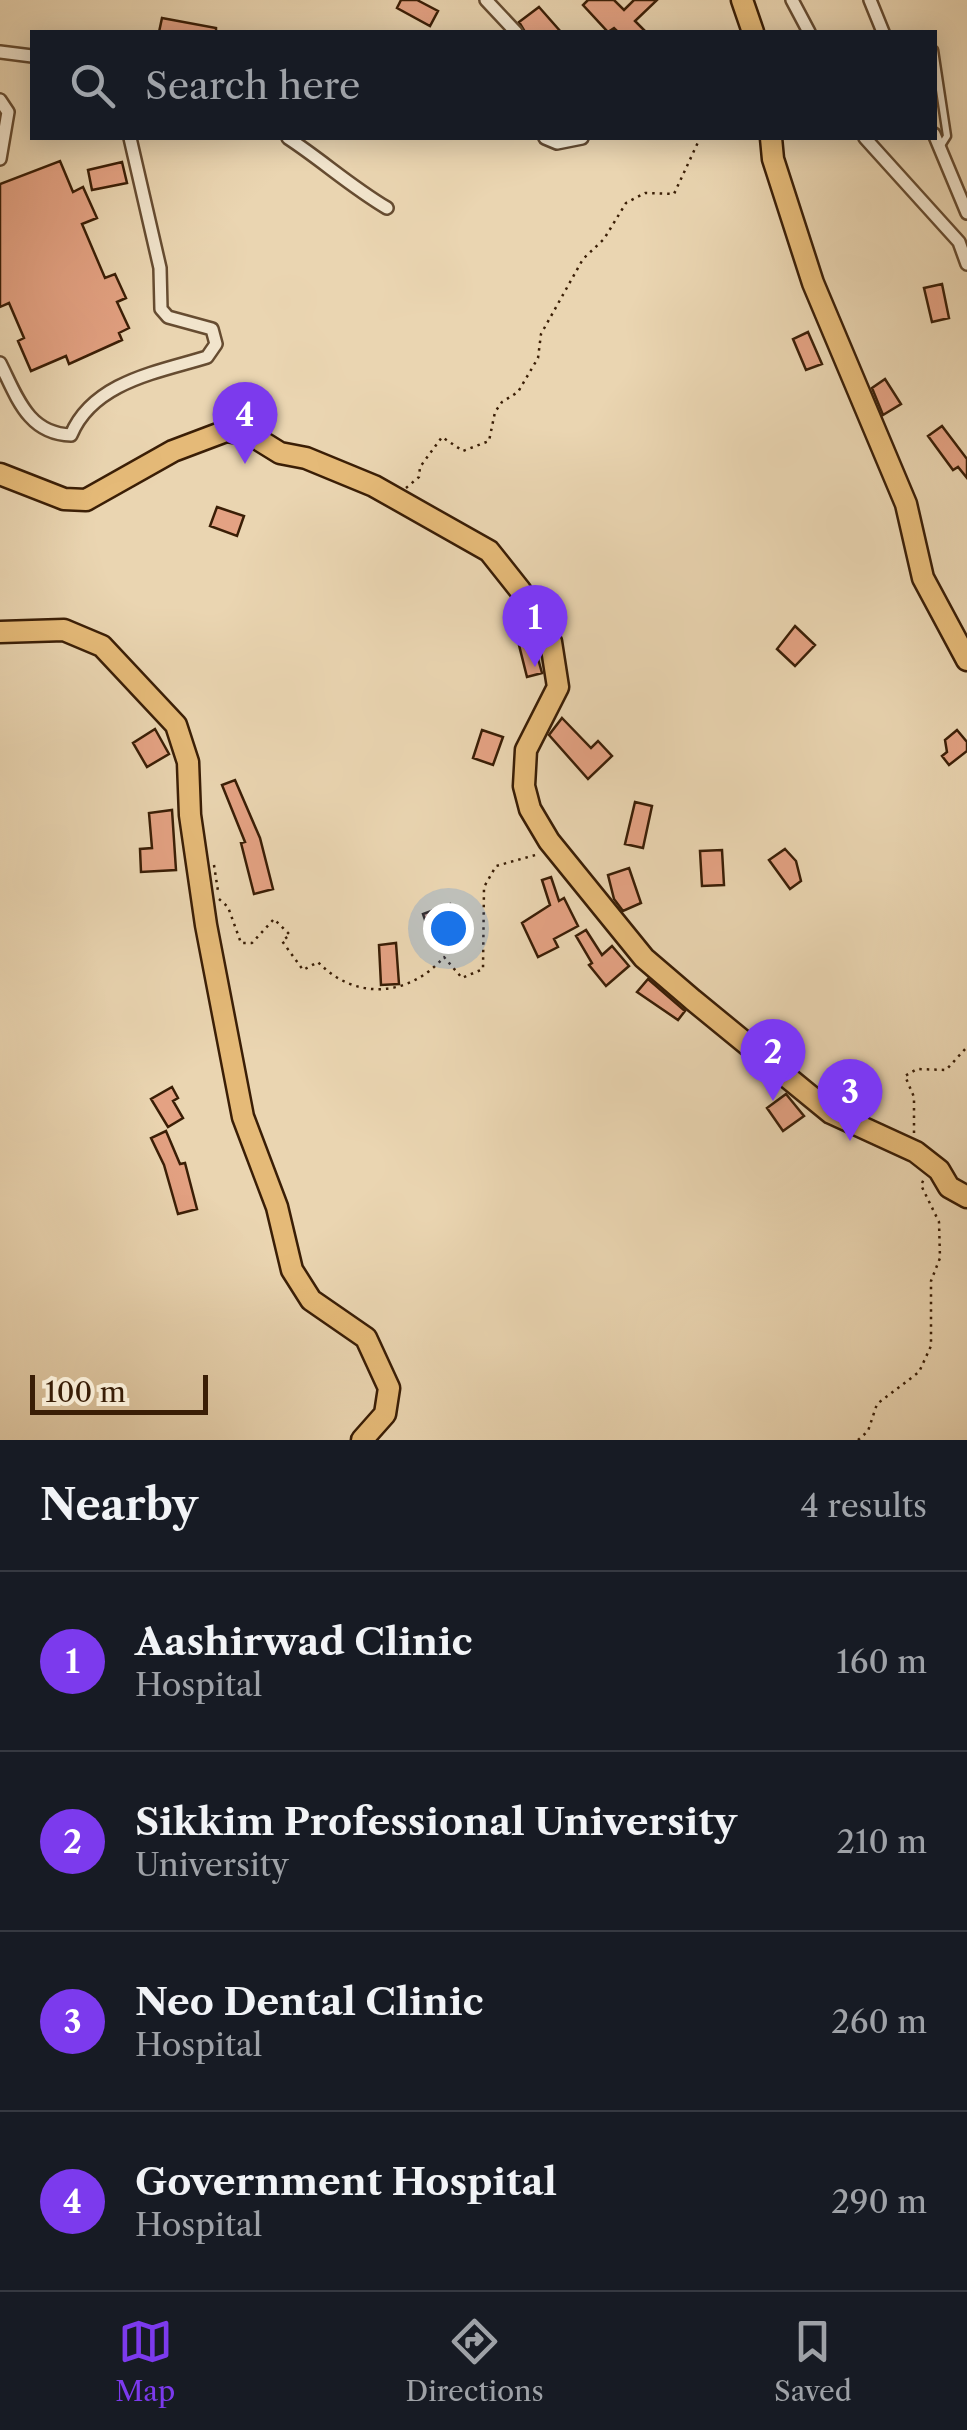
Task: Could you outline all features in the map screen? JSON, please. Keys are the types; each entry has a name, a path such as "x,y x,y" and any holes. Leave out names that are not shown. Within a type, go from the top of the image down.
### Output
{"highway":[{"path":"742,0 752,30"},
{"path":"771,140 773,159 814,283 906,504 923,578 967,660"},
{"path":"0,474 64,499 86,500 172,451 226,431 251,435 280,453 306,458 407,505 489,551 520,590 552,642 558,687 526,750 524,786 530,810 548,841 644,958 693,1000 831,1113 924,1158 949,1187 967,1197"},
{"path":"0,632 64,630 102,646 139,681 176,725 188,762 196,848 243,1117 277,1206 292,1270 312,1300 366,1338 389,1388 385,1414 362,1440"}],"street":[{"path":"486,0 514,30"},
{"path":"792,0 808,30"},
{"path":"870,0 881,30"},
{"path":"0,52 30,56"},
{"path":"0,100 8,112 0,159"},
{"path":"0,363 27,418 58,435 72,435 78,419 124,383 159,368 207,357 216,344 212,329 168,316 161,308 160,268 130,140"},
{"path":"291,140 329,165 340,180 387,208"},
{"path":"867,140 959,242 967,264"},
{"path":"937,140 967,214"}],"lane":[{"path":"937,70 947,136 940,148"}],"path":[{"path":"407,505 404,489 419,477 420,467 442,437 463,451 489,441 495,412 518,392 538,358 541,334 583,260 604,239 626,203 645,193 674,194 699,140"},
{"path":"196,848 218,872 218,900 228,908 240,943 252,943 274,919 290,935 282,941 303,970 318,962 340,982 361,990 380,986 394,990 419,982 444,957 462,978 483,969 484,887 496,866 528,860 548,841"},
{"path":"858,1440 868,1432 877,1404 920,1372 930,1346 932,1281 940,1258 939,1222 921,1186 924,1158 914,1097 905,1076 917,1069 946,1070 967,1047"}],"building":[{"path":"401,0 417,0 438,11 430,26 397,8"},
{"path":"588,0 614,0 624,10 634,0 657,0 635,21 644,30 606,30 583,5"},
{"path":"539,7 559,30 524,30 519,22"},
{"path":"162,18 216,28 216,30 159,30"},
{"path":"60,161 73,192 83,187 97,218 82,224 105,278 115,274 126,298 117,302 129,328 119,333 122,340 69,364 66,356 31,371 18,341 24,338 9,303 0,307 0,184"},
{"path":"122,162 127,183 92,190 88,170"},
{"path":"942,284 949,318 932,322 924,288"},
{"path":"808,332 822,364 806,370 793,339"},
{"path":"885,379 901,404 883,415 872,388"},
{"path":"942,426 967,459 967,478 958,467 953,470 928,436"},
{"path":"217,507 244,516 237,536 210,526"},
{"path":"795,626 815,645 795,666 777,649"},
{"path":"532,637 542,673 527,677 518,641"},
{"path":"562,718 591,748 598,741 612,756 588,779 549,735"},
{"path":"155,729 169,754 147,767 133,743"},
{"path":"482,730 503,737 493,765 473,758"},
{"path":"957,730 967,742 967,751 949,765 942,756 947,752 945,740"},
{"path":"235,780 260,838 273,889 254,894 241,843 245,842 222,785"},
{"path":"635,802 652,806 643,848 625,844"},
{"path":"172,810 176,870 141,872 140,849 152,848 149,813"},
{"path":"785,849 796,861 801,881 790,889 769,860"},
{"path":"722,850 724,885 702,886 700,851"},
{"path":"629,868 641,903 623,911 614,899 608,875"},
{"path":"551,877 559,901 564,898 578,926 554,939 558,947 538,957 522,923 550,905 542,880"},
{"path":"450,904 461,933 433,943 423,914"},
{"path":"586,930 602,955 612,946 629,966 606,986 589,965 592,963 576,936"},
{"path":"396,943 399,984 381,985 379,945"},
{"path":"648,979 685,1011 678,1020 637,992"},
{"path":"172,1087 178,1098 173,1101 183,1118 168,1127 151,1099"},
{"path":"786,1094 804,1116 783,1131 767,1108"},
{"path":"166,1131 180,1164 185,1163 197,1209 178,1214 164,1165 151,1138"}],"place":[{"name":"Government Hospital","path":"245,464"},
{"name":"Aashirwad Clinic","path":"535,667"},
{"name":"Sikkim Professional University","path":"773,1101"},
{"name":"Neo Dental Clinic","path":"850,1141"}]}
